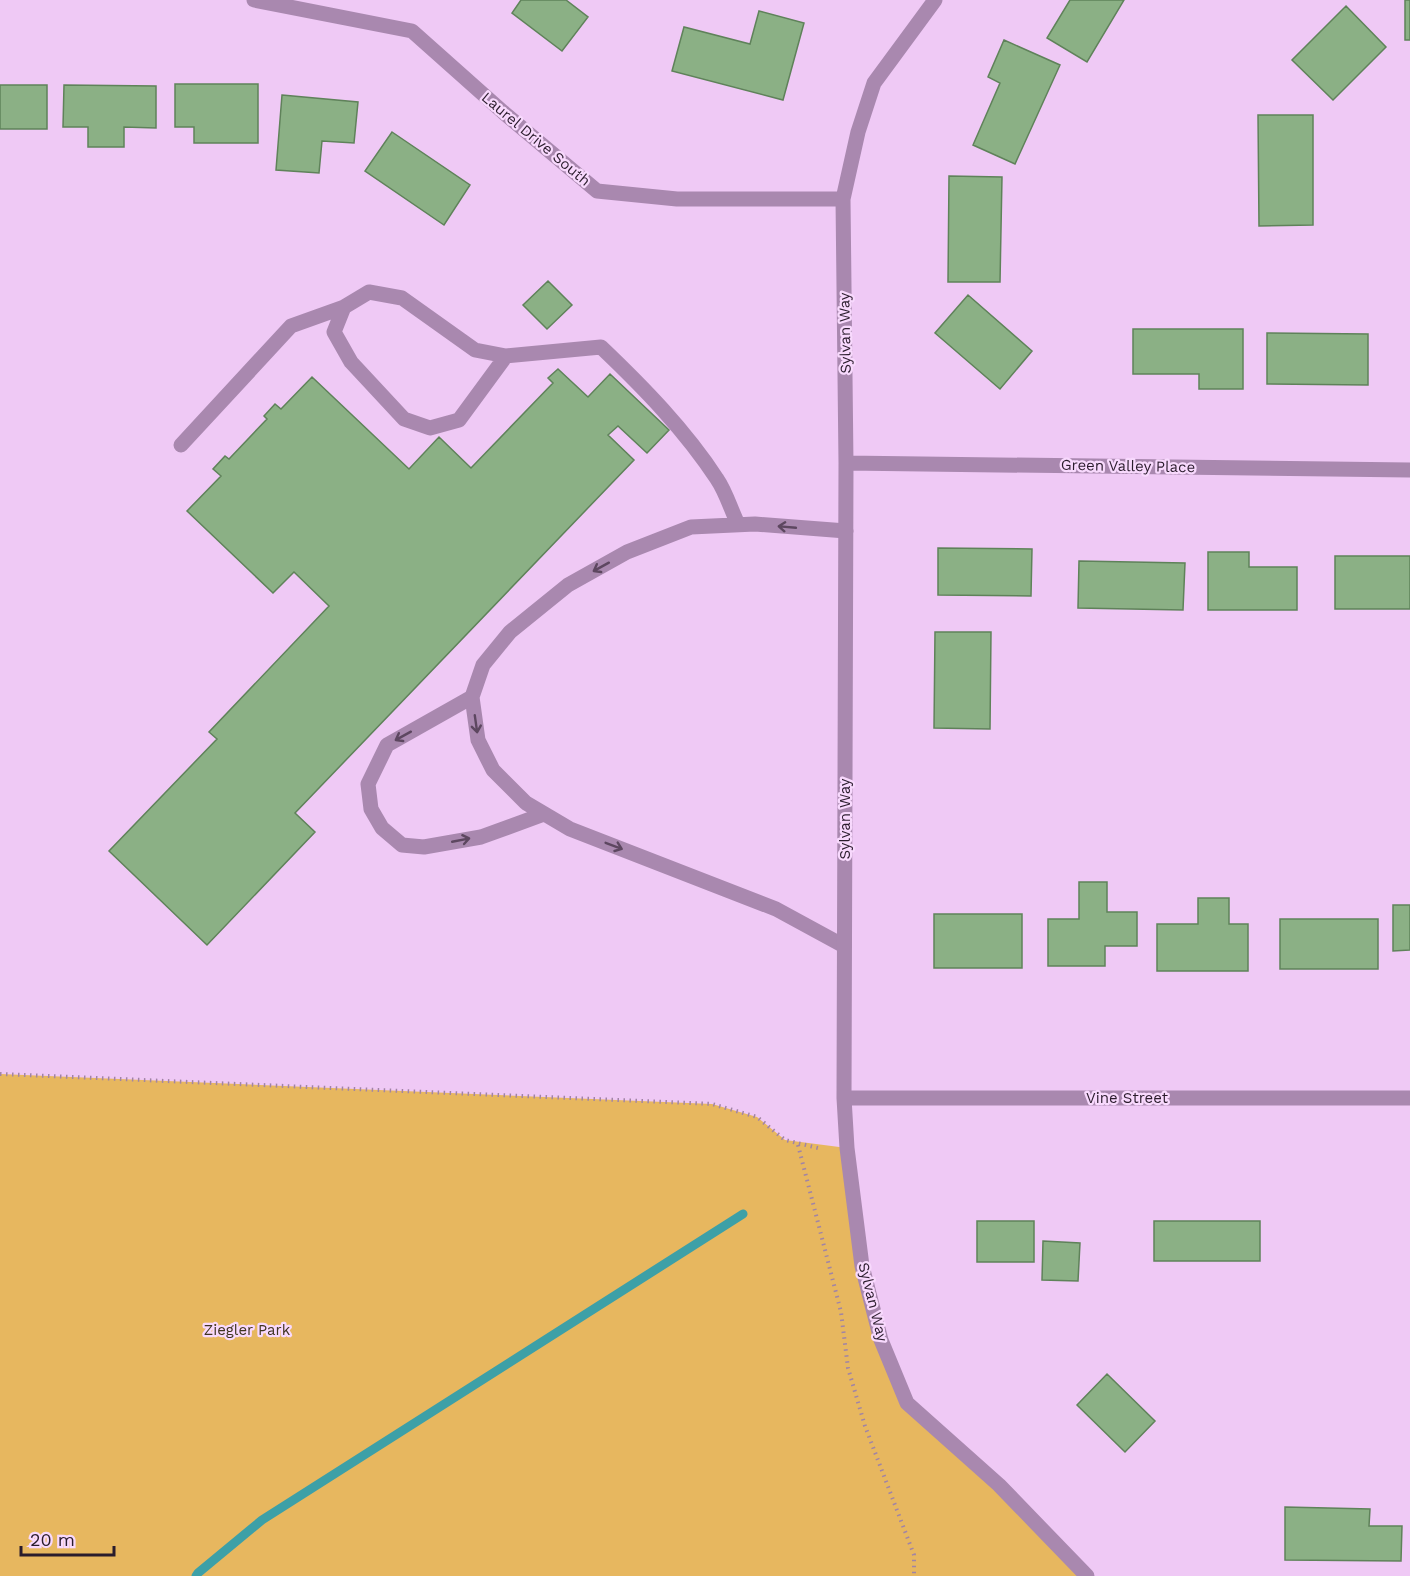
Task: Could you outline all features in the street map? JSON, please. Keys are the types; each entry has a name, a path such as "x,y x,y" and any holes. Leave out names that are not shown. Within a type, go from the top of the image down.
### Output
{"street":[{"name":"Laurel Drive South","path":"254,0 412,31 503,112 597,190 676,199 843,199"},
{"name":"Sylvan Way","path":"935,0 874,83 858,132 843,199 846,463 844,1098 847,1148 862,1266 881,1340 907,1403 999,1485 1086,1576"},
{"path":"181,445 291,326 344,307 369,292 402,298 475,350 506,356 601,347 643,387 691,445 718,480 738,524"},
{"path":"344,307 334,332 351,362 404,419 430,428 459,420 506,356"},
{"name":"Green Valley Place","path":"846,463 1410,470"},
{"path":"844,946 776,909 570,829 526,804 494,770 478,740 472,697 483,665 510,632 568,585 627,552 691,527 738,524 846,531"},
{"path":"472,697 387,745 368,784 371,809 382,828 402,845 424,848 481,837 544,814"},
{"name":"Vine Street","path":"844,1098 1410,1098"}],"path":[{"path":"0,1074 712,1104 757,1117 785,1140 818,1148"},
{"path":"798,1145 842,1312 848,1368 865,1426 914,1555 914,1576"}],"green space":[{"name":"Ziegler Park","path":"0,1074 712,1104 757,1117 785,1140 847,1148 862,1266 907,1403 1086,1576 0,1576"}],"building":[{"path":"521,0 566,0 588,17 562,51 512,13"},
{"path":"1070,0 1124,0 1087,62 1047,38"},
{"path":"1405,0 1410,0 1410,40 1405,40"},
{"path":"1346,6 1386,47 1333,100 1292,60"},
{"path":"759,11 804,23 783,100 672,71 684,27 750,44"},
{"path":"1004,40 1060,65 1015,164 973,145 1000,83 988,77"},
{"path":"175,84 258,84 258,143 194,143 194,127 175,127"},
{"path":"0,85 47,85 47,129 0,129"},
{"path":"64,85 156,86 156,128 124,127 124,147 88,147 88,127 63,127"},
{"path":"282,95 358,102 354,143 322,141 319,173 276,170"},
{"path":"1258,115 1313,115 1313,225 1259,226"},
{"path":"392,132 470,185 444,225 365,171"},
{"path":"949,176 1002,177 1000,282 948,282"},
{"path":"548,281 572,305 547,329 523,305"},
{"path":"968,295 1032,351 1000,389 935,333"},
{"path":"1133,329 1243,329 1243,389 1199,389 1199,374 1133,374"},
{"path":"1267,333 1368,334 1368,385 1267,384"},
{"path":"558,369 588,397 610,374 669,430 647,453 618,426 608,435 634,460 295,813 315,832 207,945 109,851 217,739 209,732 329,606 294,572 273,593 187,511 221,476 213,469 225,456 229,459 267,419 264,416 275,404 281,409 312,377 409,469 439,437 471,468 553,383 548,378"},
{"path":"938,548 1032,549 1031,596 938,595"},
{"path":"1208,552 1249,552 1249,567 1297,567 1297,610 1208,610"},
{"path":"1335,556 1410,556 1410,609 1335,609"},
{"path":"1079,561 1185,563 1183,610 1078,608"},
{"path":"935,632 991,632 990,729 934,728"},
{"path":"1079,882 1107,882 1107,912 1137,912 1137,946 1105,946 1105,966 1048,966 1048,919 1079,919"},
{"path":"1198,898 1229,898 1229,924 1248,924 1248,971 1157,971 1157,924 1198,924"},
{"path":"1393,905 1410,905 1410,950 1393,951"},
{"path":"934,914 1022,914 1022,968 934,968"},
{"path":"1280,919 1378,919 1378,969 1280,969"},
{"path":"977,1221 1034,1221 1034,1262 977,1262"},
{"path":"1154,1221 1260,1221 1260,1261 1154,1261"},
{"path":"1043,1241 1080,1243 1078,1281 1042,1280"},
{"path":"1107,1374 1155,1421 1125,1452 1077,1405"},
{"path":"1285,1507 1370,1509 1369,1526 1402,1526 1401,1561 1285,1560"}],"waterway":[{"path":"196,1576 262,1520 743,1214"}]}
